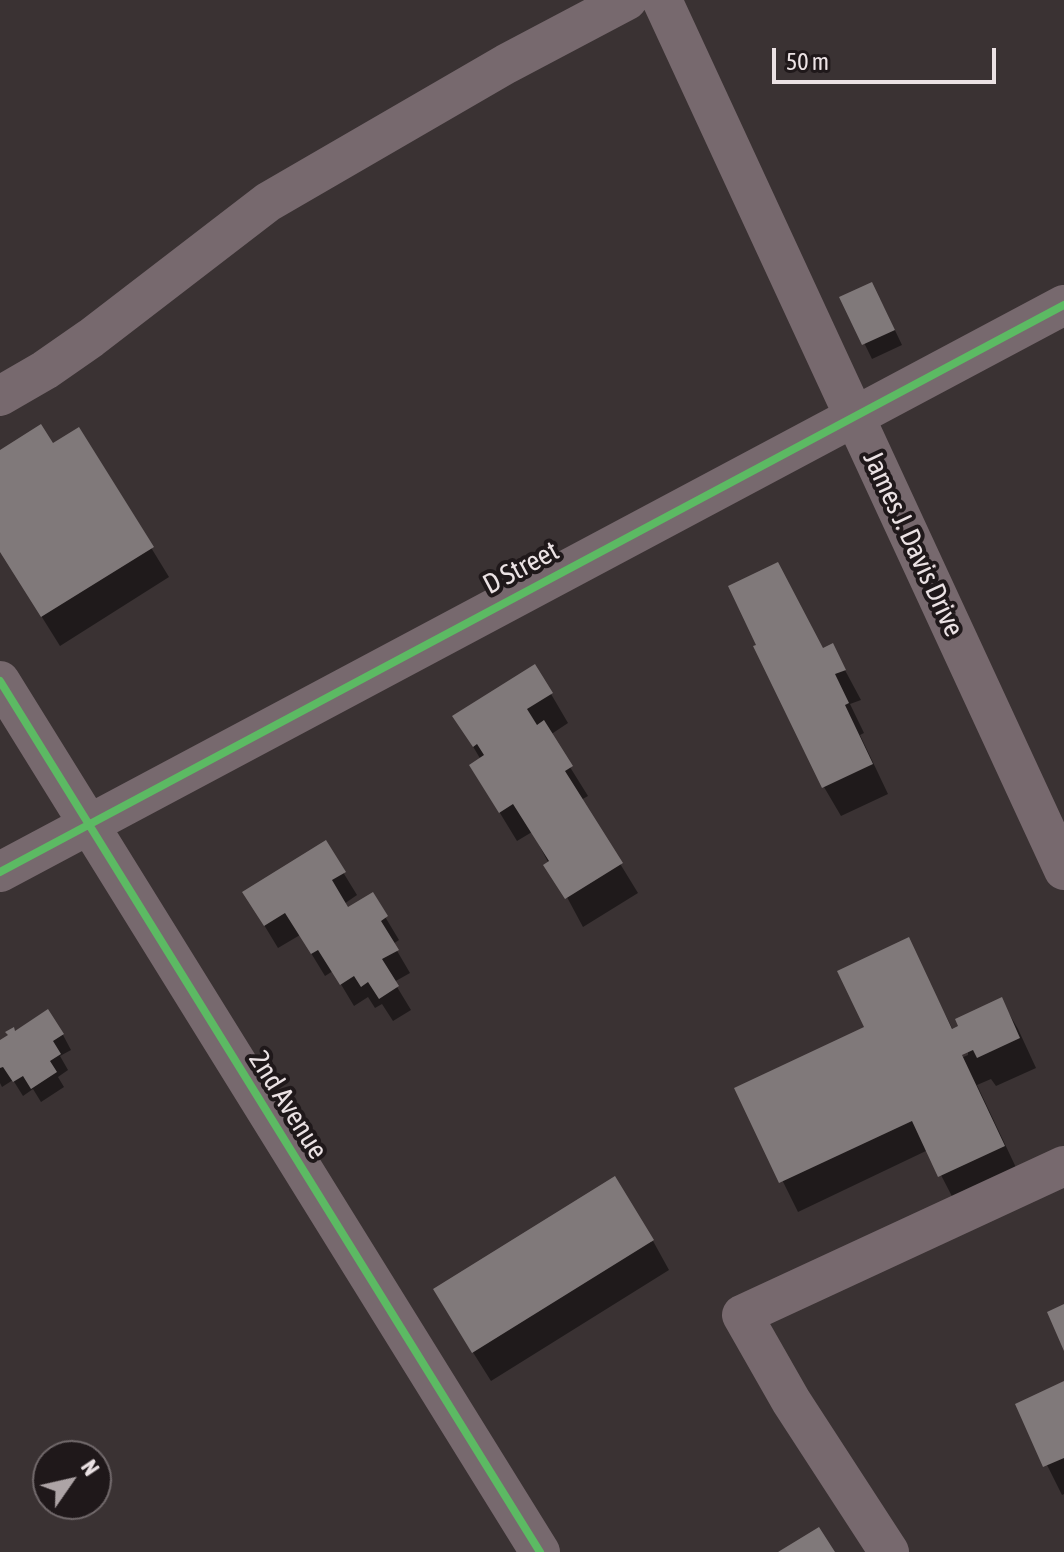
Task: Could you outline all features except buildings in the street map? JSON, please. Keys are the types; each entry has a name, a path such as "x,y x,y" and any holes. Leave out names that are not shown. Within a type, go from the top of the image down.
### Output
{"street":[{"path":"0,396 91,338 268,202 506,64 627,0"},
{"name":"James J. Davis Drive","path":"662,0 1064,870"},
{"name":"D Street","path":"0,872 1064,305"},
{"name":"2nd Avenue","path":"0,681 540,1552"},
{"path":"889,1552 791,1401 742,1315 1064,1166"}],"cycle path":[{"path":"0,872 1064,305"},
{"path":"0,681 540,1552"}]}
